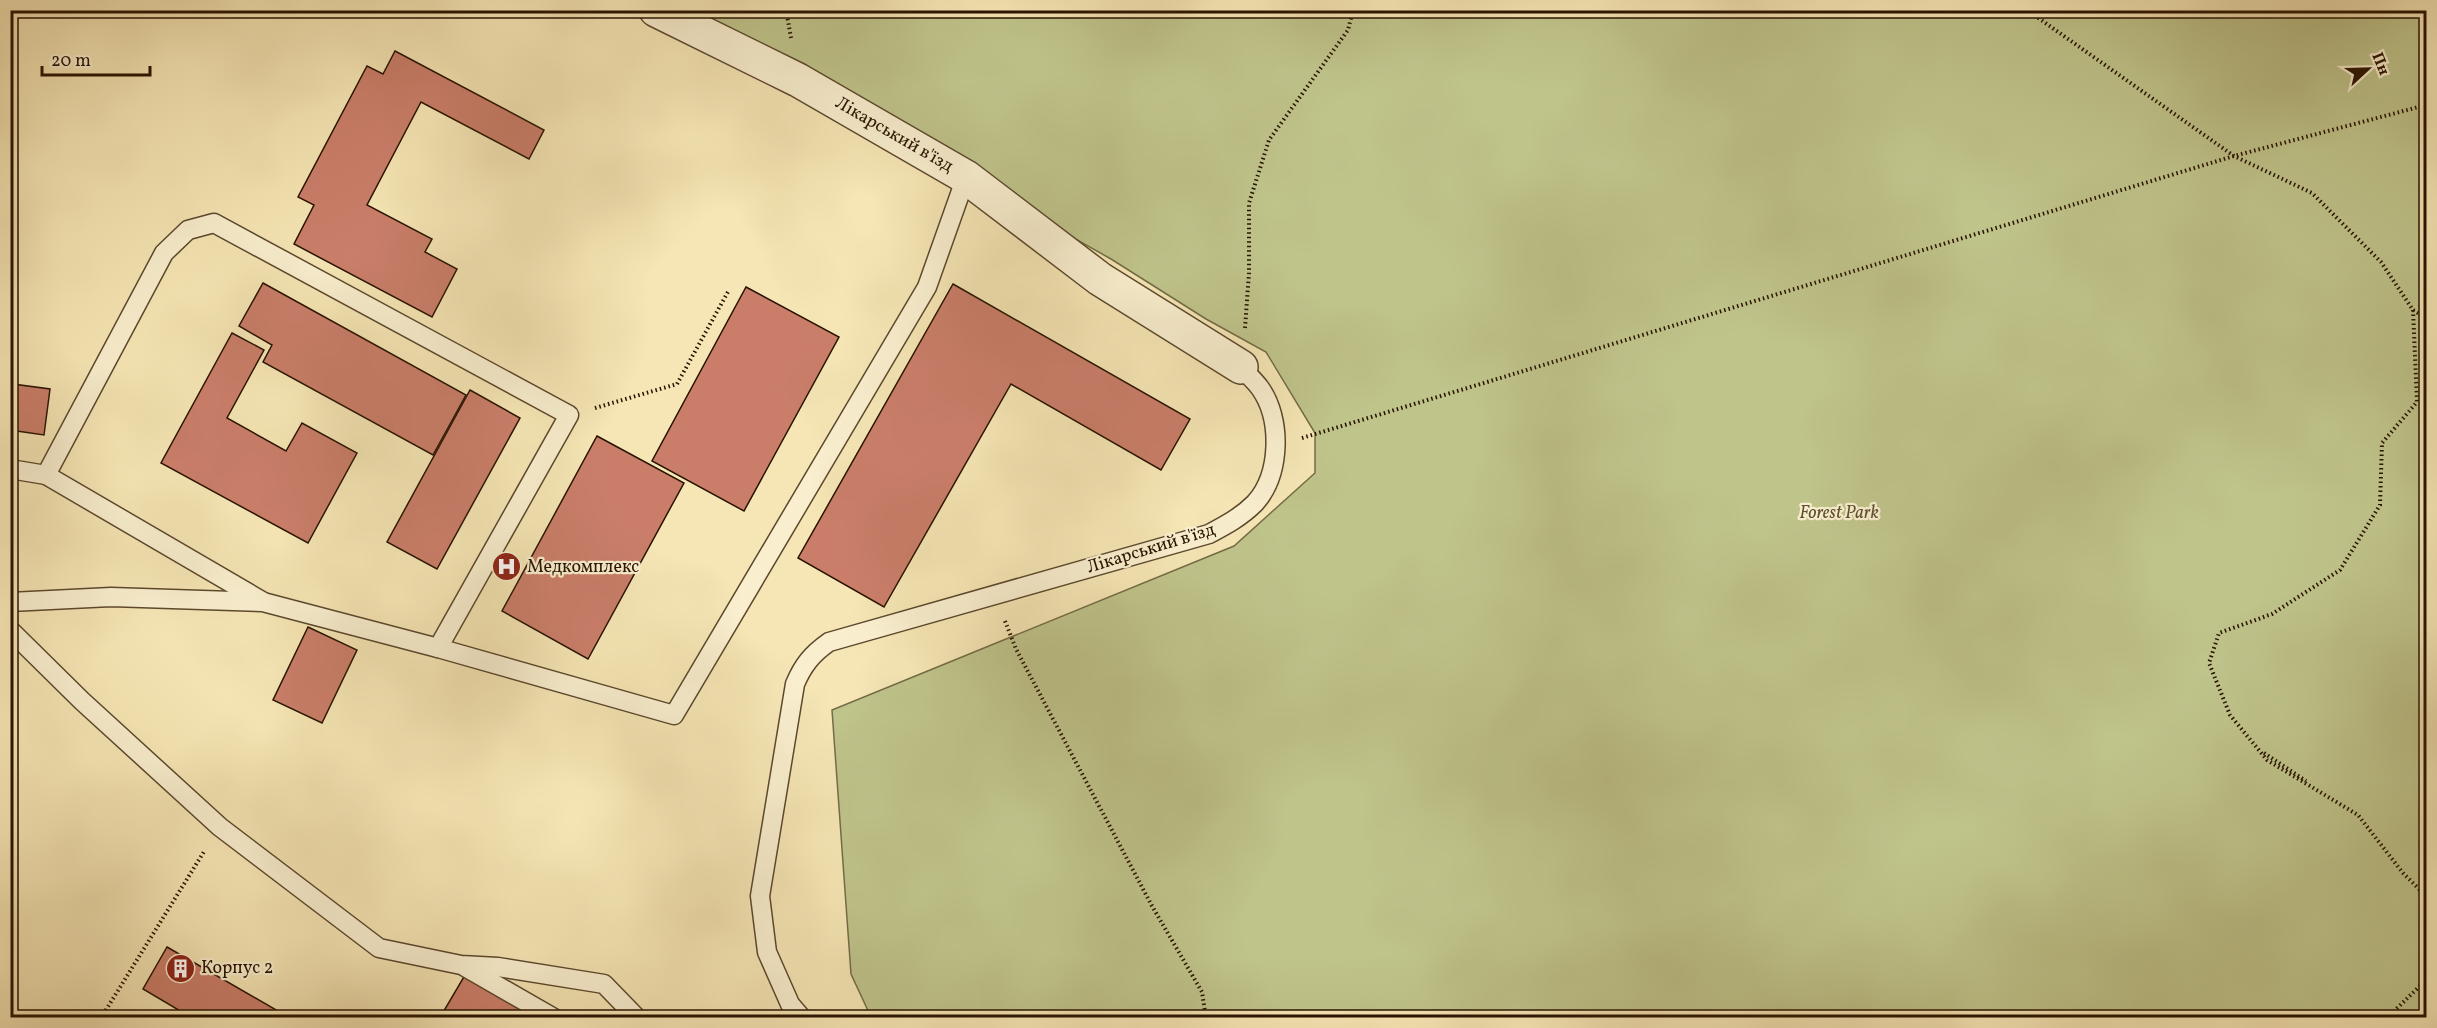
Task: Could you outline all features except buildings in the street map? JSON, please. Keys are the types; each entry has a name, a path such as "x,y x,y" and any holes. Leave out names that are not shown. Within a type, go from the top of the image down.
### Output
{"street":[{"name":"Лікарський в'їзд","path":"656,10 798,80 966,177 1100,279 1241,367"}],"lane":[{"path":"10,602 111,597 264,602 438,648 674,715 927,287 966,177"},
{"path":"46,475 164,253 188,230 214,223 569,415 438,648"},
{"name":"Лікарський в'їзд","path":"802,1017 790,1004 767,952 760,896 795,684 802,667 814,653 829,642 1209,534 1235,521 1257,501 1270,475 1276,446 1273,417 1261,389 1241,367"},
{"path":"10,469 46,475 264,602"},
{"path":"10,630 82,701 220,826 379,948 461,965 498,967 604,984 637,1017"},
{"path":"461,965 554,1017"}],"path":[{"path":"1241,367 1250,273 1249,203 1252,192 1269,140 1348,30 1353,10"},
{"path":"2027,10 2234,156 2312,193 2381,262 2413,310 2427,318"},
{"path":"1276,446 2234,156 2427,105"},
{"path":"569,415 676,384 729,290"},
{"path":"2413,310 2417,402 2382,443 2380,505 2340,570 2272,614 2219,633 2209,663 2230,715 2268,760 2358,815 2403,873 2427,896"},
{"path":"996,595 1016,649 1152,906 1202,992 1206,1017"},
{"path":"100,1017 220,826"},
{"path":"2387,1017 2427,980"}],"green space":[{"name":"Forest Park","path":"660,11 2426,11 2426,1017 871,1017 851,974 832,710 1234,546 1315,473 1315,433 1266,352 1206,319 1111,259 966,177"}],"place":[{"name":"Медкомплекс","path":"506,567"},
{"name":"Корпус 2","path":"180,968"}]}
